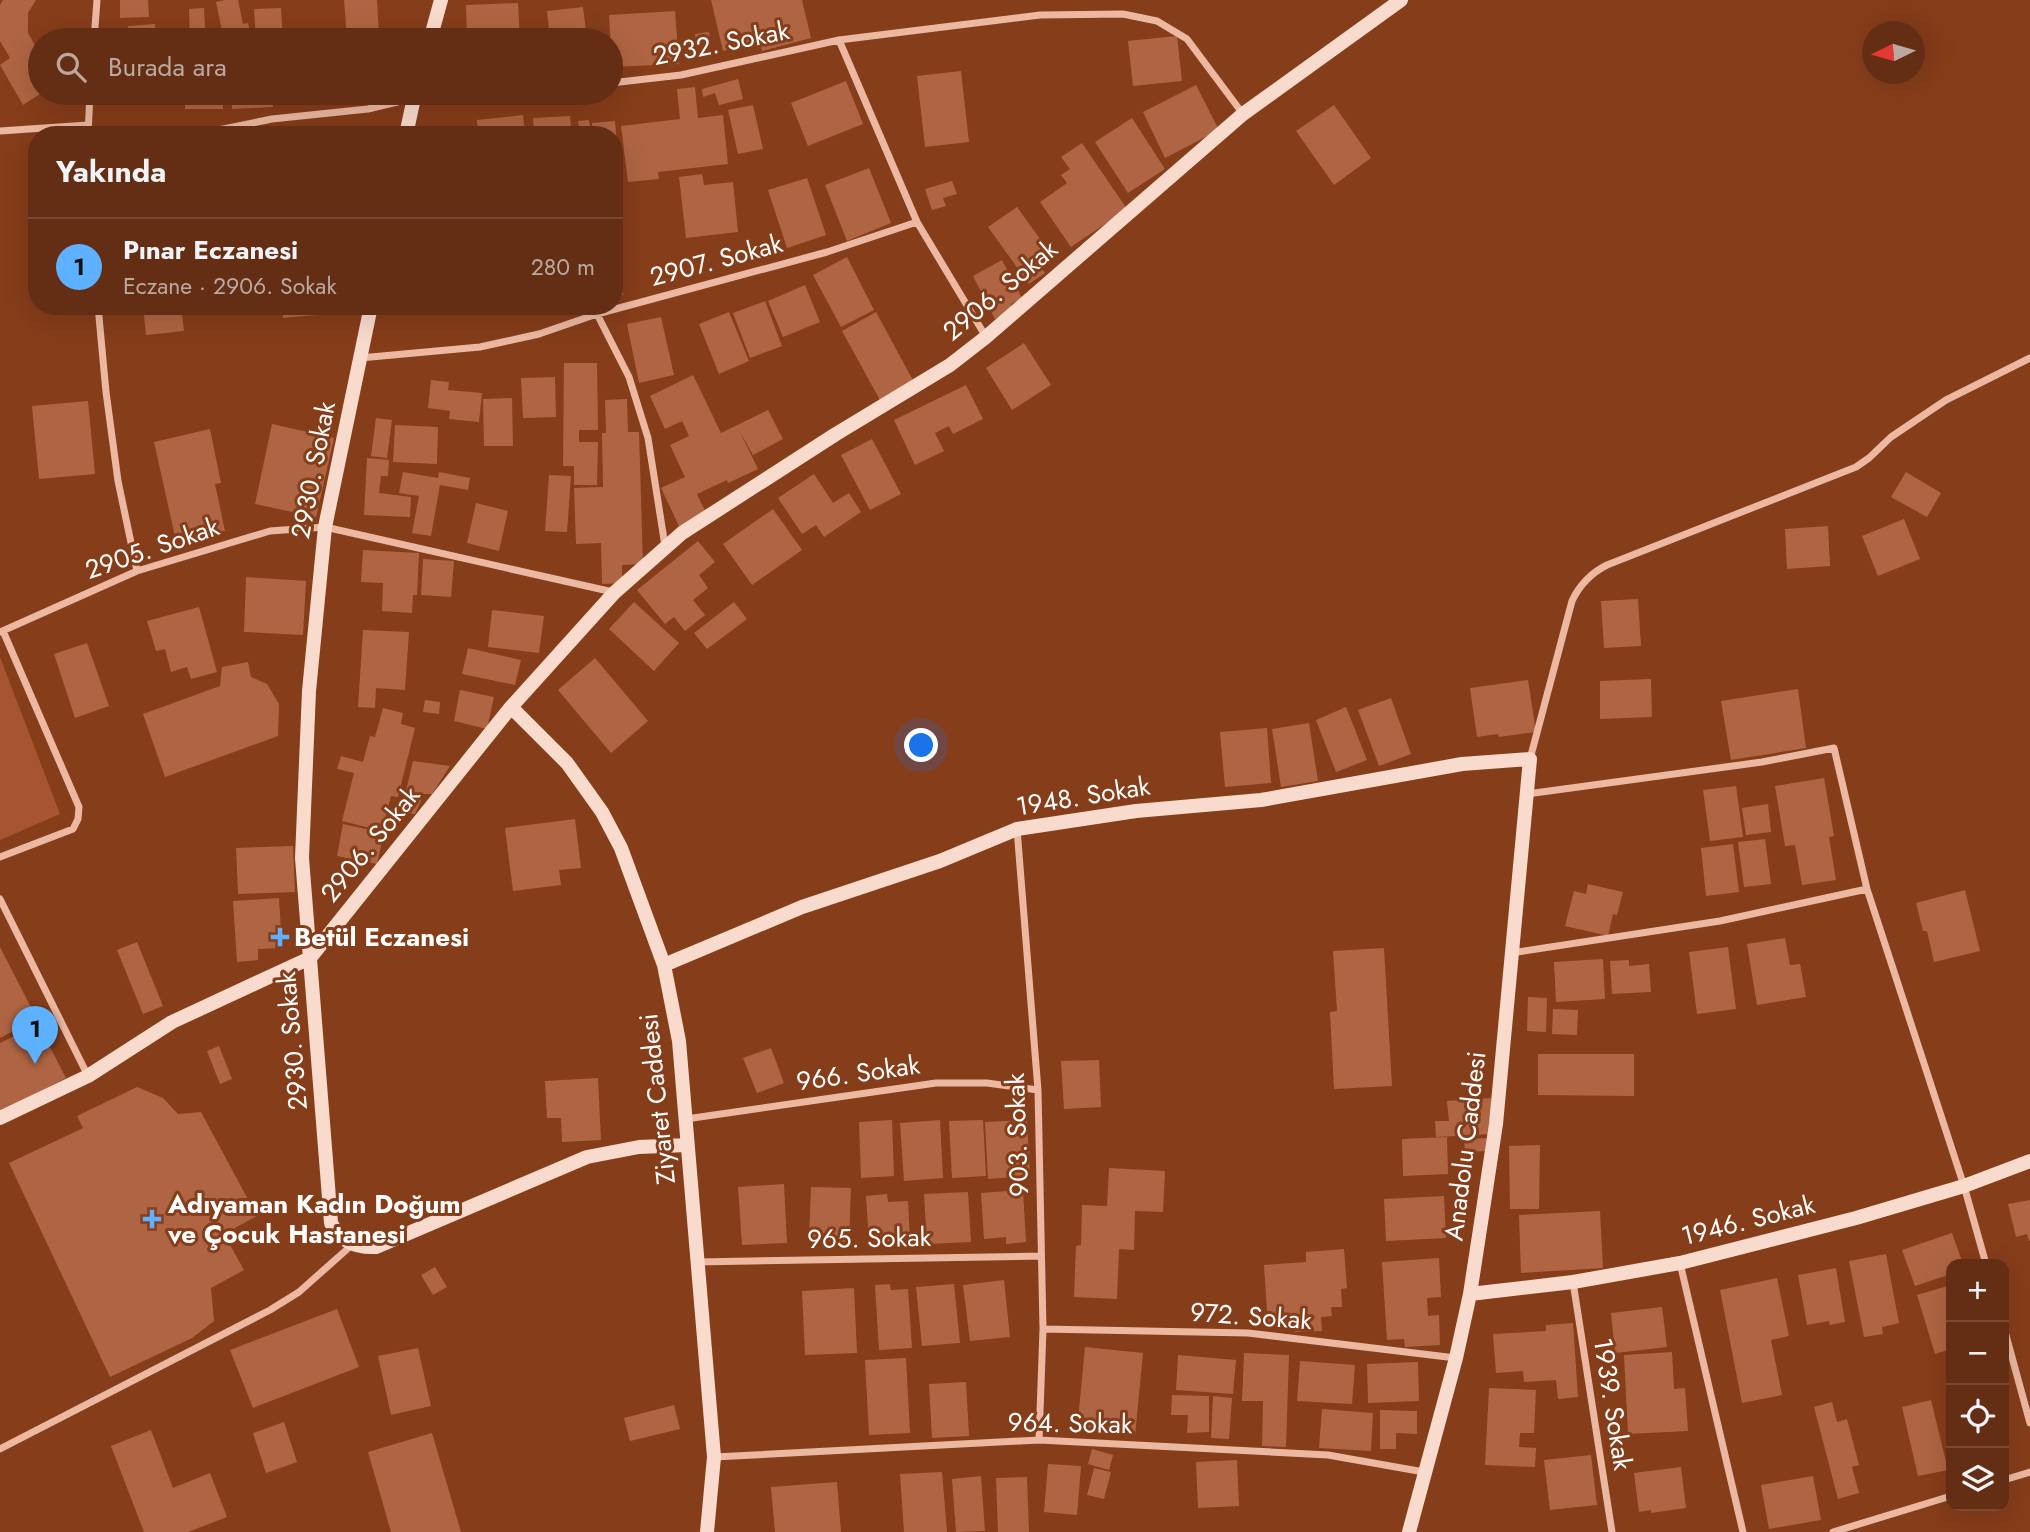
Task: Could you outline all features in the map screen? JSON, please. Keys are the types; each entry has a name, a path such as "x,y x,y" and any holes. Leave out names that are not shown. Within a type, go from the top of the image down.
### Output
{"street":[{"path":"95,28 97,0"},
{"path":"433,28 441,0"},
{"name":"2906. Sokak","path":"0,1118 88,1076 172,1022 310,958 511,707 614,593 666,547 682,533 825,441 950,365 986,337 1243,114 1401,0"},
{"name":"2932. Sokak","path":"623,82 681,75 839,40 1040,15 1123,14 1165,24 1187,39 1243,114"},
{"path":"839,40 917,222 986,337"},
{"path":"73,126 88,125 89,105"},
{"path":"238,126 381,105"},
{"path":"408,126 413,105"},
{"path":"0,131 28,129"},
{"name":"2907. Sokak","path":"623,307 827,252 917,222"},
{"path":"99,315 118,481 137,571"},
{"name":"2930. Sokak","path":"353,1244 340,1236 331,1223 302,858 309,691 325,527 368,315"},
{"name":"2907. Sokak","path":"360,359 480,346 539,334 594,315"},
{"path":"598,315 629,377 644,425 666,547"},
{"path":"1530,759 1572,601 1592,573 1785,493 1856,467 1891,437 1946,400 2030,358"},
{"path":"325,527 614,593"},
{"name":"2905. Sokak","path":"1,631 137,571 270,531 325,527"},
{"path":"0,857 73,829 78,820 79,807 1,631"},
{"name":"Ziyaret Caddesi","path":"511,707 567,763 602,812 621,848 664,965 679,1041 714,1457 707,1532"},
{"path":"1527,794 1762,762 1834,748 1867,889 1964,1186 1985,1259"},
{"name":"Anadolu Caddesi","path":"1409,1532 1456,1358 1470,1294 1496,1124 1530,759"},
{"name":"1948. Sokak","path":"664,965 802,907 940,861 1017,829 1136,811 1261,800 1462,764 1530,759"},
{"name":"903. Sokak","path":"1017,829 1038,1090 1043,1329 1039,1440"},
{"path":"1511,953 1720,921 1867,889"},
{"path":"0,899 88,1076"},
{"name":"966. Sokak","path":"686,1119 936,1083 987,1083 1038,1090"},
{"path":"0,1449 270,1310 299,1292 353,1244 368,1248 383,1245 587,1157 639,1147 687,1145"},
{"name":"1946. Sokak","path":"1470,1294 1573,1282 1680,1264 1856,1218 1964,1186 2030,1161"},
{"name":"965. Sokak","path":"697,1262 1041,1256"},
{"path":"1680,1264 1744,1532"},
{"name":"1939. Sokak","path":"1573,1282 1612,1532"},
{"name":"972. Sokak","path":"1043,1329 1248,1333 1456,1358"},
{"path":"2009,1346 2030,1423"},
{"name":"964. Sokak","path":"714,1457 1039,1440 1328,1455 1424,1472"},
{"path":"2009,1478 2030,1472"},
{"path":"1833,1532 1946,1498"}],"shaded area":[{"path":"0,657 60,814 0,840"}],"building":[{"path":"3,0 36,0 28,13 28,102 23,105 0,65 10,58 0,41 0,5"},
{"path":"120,0 148,0 149,17 120,18"},
{"path":"238,0 243,24 248,23 249,28 221,28 216,2"},
{"path":"344,0 377,0 379,28 346,28"},
{"path":"711,0 802,0 811,38 762,51 760,42 723,51"},
{"path":"518,3 519,28 467,28 466,5"},
{"path":"583,7 586,28 549,28 547,11"},
{"path":"204,8 205,28 190,28 189,9"},
{"path":"281,8 282,28 255,28 254,9"},
{"path":"675,11 679,64 623,67 623,28 610,28 609,15"},
{"path":"155,24 155,28 128,28"},
{"path":"709,32 710,42 696,43 695,34"},
{"path":"1177,36 1182,81 1133,86 1128,41"},
{"path":"961,71 969,142 925,147 917,76"},
{"path":"738,79 743,99 719,105 715,93 703,97 702,89"},
{"path":"846,81 863,124 808,146 791,103"},
{"path":"1196,85 1219,130 1165,158 1143,112"},
{"path":"695,87 698,118 723,115 728,164 658,172 659,179 628,182 621,126 680,119 677,89"},
{"path":"185,105 223,105 223,109 185,109"},
{"path":"232,105 273,105 273,107 232,109"},
{"path":"753,105 763,149 738,154 728,110"},
{"path":"1334,105 1371,158 1334,185 1296,131"},
{"path":"523,115 524,126 477,126 477,120"},
{"path":"570,116 571,126 533,126 533,118"},
{"path":"1132,118 1165,169 1128,193 1095,142"},
{"path":"589,120 590,126 579,126 578,121"},
{"path":"615,121 615,126 592,126 592,123"},
{"path":"1082,143 1127,209 1071,247 1040,202 1067,183 1061,175 1070,169 1061,157"},
{"path":"869,168 891,223 847,241 825,185"},
{"path":"702,174 704,185 733,182 738,232 686,238 679,177"},
{"path":"807,178 826,235 787,248 768,190"},
{"path":"952,181 957,194 943,198 946,206 932,210 925,189"},
{"path":"1017,207 1053,257 1040,266 1045,273 1029,284 988,227"},
{"path":"847,257 874,310 841,327 813,275"},
{"path":"1002,260 1022,298 1011,304 1014,309 995,319 973,276"},
{"path":"805,285 820,322 783,337 768,301"},
{"path":"765,301 782,346 750,358 733,313"},
{"path":"729,312 749,361 719,374 699,324"},
{"path":"876,312 915,384 881,402 842,331"},
{"path":"144,315 182,315 184,331 146,335"},
{"path":"283,315 316,315 283,318"},
{"path":"661,317 674,375 639,383 627,324"},
{"path":"1024,343 1051,385 1012,410 986,368"},
{"path":"564,363 597,363 598,430 579,430 579,442 598,442 597,485 574,485 574,466 563,466"},
{"path":"693,375 721,433 768,410 783,439 753,455 739,430 758,469 697,494 707,515 680,528 661,488 685,477 670,445 689,436 682,421 665,429 650,396"},
{"path":"555,377 556,417 523,418 521,378"},
{"path":"431,380 449,382 448,390 482,393 479,422 449,419 450,411 428,408"},
{"path":"966,385 983,419 953,434 949,426 935,433 944,451 915,465 894,420"},
{"path":"512,398 513,446 484,446 483,399"},
{"path":"627,399 628,432 639,432 643,564 622,565 622,583 602,584 601,543 576,544 574,488 603,487 602,433 606,433 605,400"},
{"path":"88,401 95,474 39,479 32,406"},
{"path":"376,418 392,420 387,458 371,456"},
{"path":"272,424 334,438 316,517 255,504"},
{"path":"395,425 438,427 437,464 393,462"},
{"path":"210,429 221,483 215,484 225,531 176,541 154,442"},
{"path":"872,439 901,494 870,510 841,455"},
{"path":"367,458 389,460 388,476 381,476 379,493 411,497 410,517 364,515"},
{"path":"403,472 438,478 439,472 470,478 468,490 440,485 431,536 412,533 419,496 399,493"},
{"path":"1906,472 1941,493 1927,517 1891,497"},
{"path":"814,474 833,503 849,493 861,512 824,537 816,525 802,534 778,498"},
{"path":"549,475 571,476 567,532 545,531"},
{"path":"476,503 508,511 499,551 467,543"},
{"path":"773,509 802,550 752,585 723,544"},
{"path":"1904,519 1920,559 1878,576 1862,536"},
{"path":"1828,526 1830,566 1787,569 1785,529"},
{"path":"698,541 715,562 699,575 708,588 693,600 705,615 685,631 674,617 665,624 637,590"},
{"path":"363,550 419,553 417,595 413,595 412,613 382,611 383,583 361,582"},
{"path":"423,559 454,561 451,597 421,595"},
{"path":"246,577 306,581 303,635 244,632"},
{"path":"1638,599 1641,646 1604,648 1601,601"},
{"path":"634,602 679,643 654,671 609,629"},
{"path":"734,602 747,619 707,649 694,633"},
{"path":"199,607 217,672 191,679 187,667 171,672 165,649 156,651 147,621"},
{"path":"492,610 544,616 539,653 488,647"},
{"path":"363,630 409,632 405,690 376,688 375,708 358,707"},
{"path":"87,643 109,706 75,718 54,654"},
{"path":"468,648 521,660 515,685 462,674"},
{"path":"595,658 648,721 611,753 558,690"},
{"path":"248,662 251,677 267,684 279,704 278,736 165,777 143,714 220,686 222,667"},
{"path":"1651,679 1652,717 1600,719 1600,681"},
{"path":"1528,680 1536,732 1477,737 1470,688"},
{"path":"1798,689 1806,748 1731,760 1721,701"},
{"path":"460,690 494,697 487,729 454,721"},
{"path":"1391,698 1411,754 1379,766 1358,710"},
{"path":"425,700 440,702 439,714 423,712"},
{"path":"1346,707 1367,760 1336,772 1316,720"},
{"path":"383,708 403,713 401,724 415,728 398,797 391,796 382,831 342,821 354,773 337,769 341,756 363,762 370,736 375,737"},
{"path":"1309,723 1318,781 1281,787 1272,729"},
{"path":"1267,728 1271,783 1225,787 1220,732"},
{"path":"413,761 450,766 432,794 424,794 415,814 401,813"},
{"path":"1824,778 1834,836 1829,837 1836,880 1802,885 1795,845 1785,846 1775,786"},
{"path":"1736,786 1743,837 1710,841 1703,790"},
{"path":"1768,804 1771,832 1746,835 1742,808"},
{"path":"575,819 581,868 559,870 561,885 513,891 505,828"},
{"path":"343,824 384,833 377,864 337,856"},
{"path":"1765,839 1771,884 1744,887 1738,842"},
{"path":"1733,844 1739,892 1706,896 1701,848"},
{"path":"293,846 295,892 238,894 236,848"},
{"path":"1588,884 1623,892 1617,915 1613,914 1608,936 1565,926 1574,891 1586,894"},
{"path":"1965,890 1980,951 1934,962 1927,931 1923,931 1916,903"},
{"path":"279,898 282,948 258,949 258,960 237,962 233,901"},
{"path":"1785,938 1790,965 1800,964 1806,997 1757,1005 1747,944"},
{"path":"137,942 163,1006 143,1014 117,950"},
{"path":"0,947 37,1019 0,1038"},
{"path":"1728,947 1736,1009 1697,1014 1689,952"},
{"path":"1384,948 1392,1086 1334,1089 1330,1012 1337,1011 1333,951"},
{"path":"1603,959 1605,999 1556,1002 1554,962"},
{"path":"1629,960 1629,966 1649,964 1651,992 1612,994 1610,961"},
{"path":"1528,997 1547,998 1546,1032 1527,1031"},
{"path":"1553,1009 1578,1010 1577,1035 1552,1034"},
{"path":"38,1024 66,1078 0,1112 0,1043"},
{"path":"219,1046 232,1079 220,1084 207,1051"},
{"path":"771,1048 784,1083 757,1093 743,1058"},
{"path":"1538,1054 1634,1054 1634,1096 1538,1095"},
{"path":"1099,1060 1101,1107 1064,1109 1061,1061"},
{"path":"598,1078 601,1140 562,1142 561,1118 547,1118 545,1081"},
{"path":"137,1087 163,1098 178,1114 201,1112 257,1216 224,1234 244,1270 211,1288 214,1321 192,1338 110,1377 9,1163 83,1128 77,1116"},
{"path":"1491,1098 1492,1134 1436,1137 1435,1121 1449,1121 1447,1101"},
{"path":"892,1120 894,1176 861,1178 859,1122"},
{"path":"940,1120 943,1178 904,1181 900,1123"},
{"path":"983,1120 986,1176 952,1178 949,1121"},
{"path":"1027,1120 1030,1176 988,1179 985,1122"},
{"path":"1447,1137 1448,1174 1403,1176 1402,1139"},
{"path":"1489,1138 1489,1151 1465,1152 1464,1139"},
{"path":"1540,1145 1539,1209 1510,1209 1509,1146"},
{"path":"1109,1168 1165,1171 1163,1212 1135,1211 1134,1250 1119,1249 1117,1299 1074,1297 1076,1246 1081,1245 1082,1205 1107,1206"},
{"path":"784,1184 787,1243 742,1245 738,1187"},
{"path":"811,1187 851,1188 849,1242 809,1240"},
{"path":"1023,1190 1026,1242 1006,1244 1006,1237 984,1239 981,1193"},
{"path":"968,1192 971,1242 927,1244 924,1194"},
{"path":"887,1194 888,1202 908,1201 910,1240 869,1243 866,1196"},
{"path":"1444,1196 1446,1238 1386,1241 1384,1199"},
{"path":"2030,1200 2029,1241 2027,1234 2016,1237 2008,1204"},
{"path":"1600,1211 1603,1268 1521,1273 1519,1215"},
{"path":"1952,1233 1961,1259 1946,1259 1946,1276 1915,1286 1902,1250"},
{"path":"1344,1249 1347,1288 1341,1289 1342,1307 1331,1307 1332,1316 1321,1317 1322,1331 1295,1332 1294,1324 1268,1326 1264,1265 1306,1262 1306,1252"},
{"path":"1886,1254 1899,1323 1882,1327 1883,1334 1864,1337 1849,1261"},
{"path":"1439,1258 1441,1297 1427,1298 1428,1316 1439,1315 1440,1345 1405,1347 1404,1339 1387,1340 1382,1262"},
{"path":"435,1267 447,1287 433,1295 421,1275"},
{"path":"1836,1268 1845,1322 1830,1325 1829,1321 1807,1325 1798,1275"},
{"path":"1777,1278 1789,1336 1771,1340 1782,1395 1742,1403 1720,1290"},
{"path":"1004,1280 1010,1337 970,1341 963,1285"},
{"path":"890,1284 891,1290 908,1289 912,1348 879,1350 875,1285"},
{"path":"954,1284 960,1343 922,1346 916,1287"},
{"path":"1946,1286 1946,1351 1935,1354 1917,1295"},
{"path":"854,1288 857,1353 805,1355 802,1291"},
{"path":"1662,1307 1667,1347 1615,1353 1611,1313"},
{"path":"337,1309 359,1367 253,1408 230,1350"},
{"path":"1573,1323 1578,1397 1558,1399 1556,1380 1524,1382 1523,1371 1496,1373 1493,1334 1546,1331 1546,1325"},
{"path":"1085,1347 1143,1353 1135,1436 1077,1430"},
{"path":"418,1348 431,1406 391,1415 378,1356"},
{"path":"1672,1352 1674,1389 1685,1388 1688,1431 1628,1434 1624,1355"},
{"path":"1244,1353 1289,1355 1286,1447 1262,1446 1263,1401 1242,1401"},
{"path":"1178,1355 1236,1360 1233,1394 1176,1390"},
{"path":"906,1358 910,1433 869,1435 865,1360"},
{"path":"1300,1361 1355,1365 1352,1404 1297,1401"},
{"path":"1418,1362 1419,1401 1368,1403 1367,1364"},
{"path":"966,1382 969,1436 932,1438 929,1384"},
{"path":"1489,1388 1536,1390 1534,1433 1520,1433 1519,1447 1536,1448 1535,1467 1485,1465"},
{"path":"1172,1395 1209,1396 1209,1432 1187,1433 1188,1415 1171,1415"},
{"path":"1213,1396 1232,1398 1229,1439 1211,1438"},
{"path":"1931,1400 1946,1470 1918,1476 1902,1407"},
{"path":"1832,1402 1837,1422 1847,1419 1859,1465 1852,1467 1859,1493 1838,1499 1814,1407"},
{"path":"674,1405 680,1429 630,1441 624,1418"},
{"path":"1322,1409 1373,1413 1371,1451 1319,1448"},
{"path":"1380,1410 1417,1411 1417,1434 1396,1433 1396,1449 1380,1449"},
{"path":"284,1422 297,1462 266,1473 253,1433"},
{"path":"151,1430 173,1488 210,1473 227,1517 188,1532 144,1532 111,1446"},
{"path":"432,1433 461,1532 391,1532 368,1452"},
{"path":"1092,1449 1113,1455 1109,1470 1088,1464"},
{"path":"1591,1455 1597,1505 1550,1510 1544,1460"},
{"path":"1237,1460 1239,1506 1198,1508 1196,1462"},
{"path":"1048,1464 1081,1466 1077,1515 1044,1512"},
{"path":"1681,1467 1686,1508 1639,1512 1634,1473"},
{"path":"1094,1468 1111,1472 1104,1499 1087,1495"},
{"path":"942,1472 947,1532 904,1532 900,1474"},
{"path":"981,1476 985,1531 956,1532 952,1479"},
{"path":"1813,1476 1821,1520 1769,1529 1761,1485"},
{"path":"1027,1477 1029,1532 998,1532 996,1478"},
{"path":"837,1482 841,1532 775,1532 771,1487"}],"place":[{"name":"Betül Eczanesi","path":"280,937"},
{"name":"Pınar Eczanesi","path":"35,1064"},
{"name":"Adıyaman Kadın Doğum ve Çocuk Hastanesi","path":"152,1219"}]}
